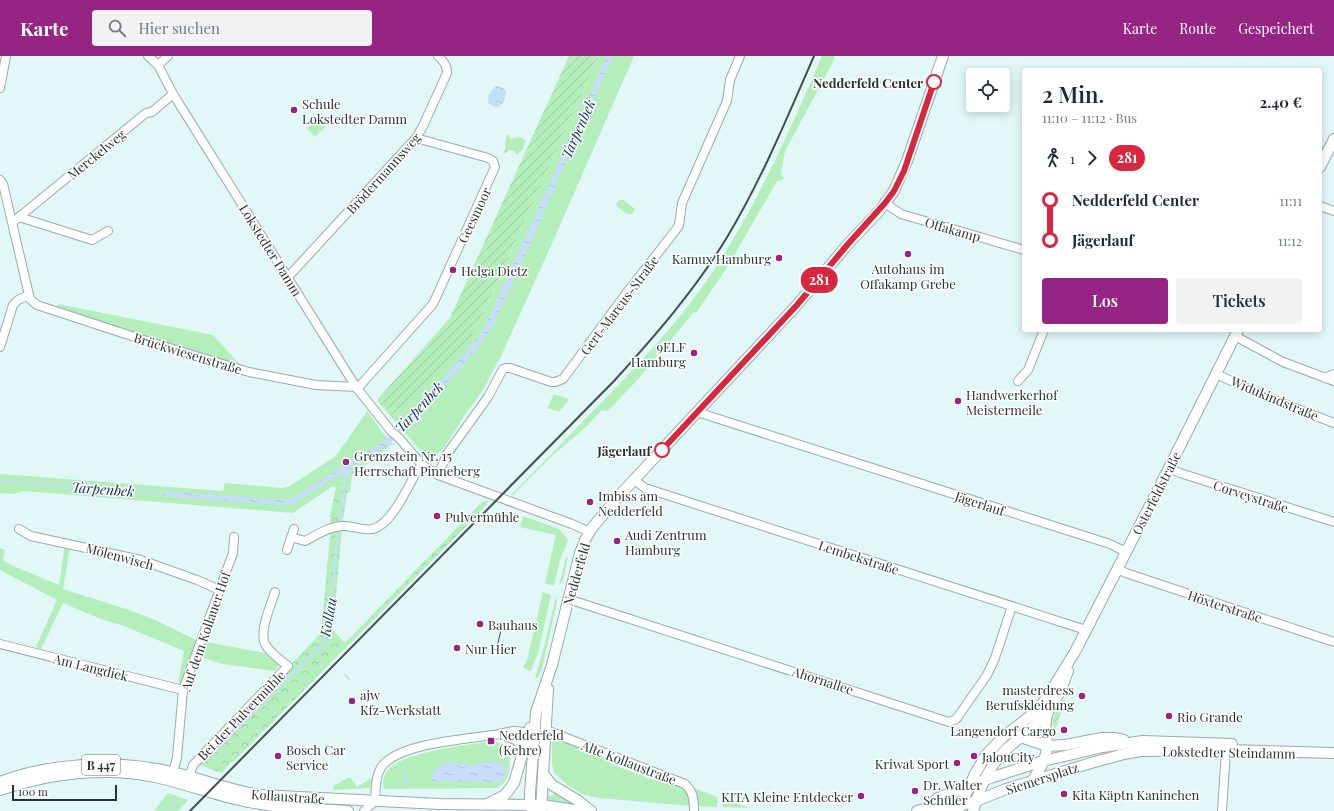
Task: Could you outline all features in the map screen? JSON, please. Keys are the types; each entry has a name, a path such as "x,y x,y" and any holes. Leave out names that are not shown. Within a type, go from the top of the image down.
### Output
{"main road":[{"name":"Nedderfeld","path":"541,808 547,698 552,665 580,553 590,532 599,519 634,480 797,305 848,244 885,203 898,183 908,161 943,56"},
{"path":"1322,163 1334,139"},
{"name":"Osterfeldstraße","path":"969,800 986,755 1003,737 1039,708 1076,650 1170,468 1237,333"},
{"name":"Osterfeldstraße","path":"969,800 999,758 1020,736 1036,724 1048,711 1061,689 1076,650"},
{"name":"Nedderfeld","path":"531,808 531,734 536,712 552,665"},
{"path":"1033,780 1044,761 1047,746 1045,727 1048,711"},
{"path":"486,804 505,795 512,788 524,748 531,734 539,737 545,742"},
{"path":"1003,737 1012,734 1047,746 1065,745 1102,738 1114,738 1132,742"},
{"name":"Lokstedter Steindamm","path":"1132,742 1176,741 1334,747"},
{"name":"Siemersplatz","path":"959,808 969,800 984,781 1044,761 1103,747 1132,742"},
{"name":"Lokstedter Steindamm","path":"1124,754 1140,751 1226,750 1334,753"},
{"name":"Siemersplatz","path":"969,800 1124,754"},
{"name":"Kollaustraße","path":"0,782 33,773 80,766 120,766 147,768 173,773 231,789 260,795 375,801 486,804 581,811"},
{"name":"Kollaustraße","path":"0,790 22,783 79,773 120,773 154,777 258,804 348,811"},
{"path":"544,775 552,785 577,800 591,811"},
{"path":"922,810 938,798 969,800"},
{"path":"922,810 959,808"}],"street":[{"path":"0,88 6,56"},
{"name":"Lokstedter Damm","path":"148,56 158,65 173,94 356,388 391,431 400,439 422,465 438,476 572,524 590,532"},
{"path":"158,65 168,56"},
{"name":"Brödermannsweg","path":"288,277 416,138 424,126 447,73 447,68 438,56"},
{"name":"Gert-Marcus-Straße","path":"438,476 447,454 488,397 503,370 510,368 551,382 563,379 675,231 678,225 682,203 727,101 730,80 740,56"},
{"name":"Merckelweg","path":"16,220 146,113 152,112 173,94"},
{"name":"Geesmoor","path":"356,388 433,304 495,168 493,161 488,158 416,138"},
{"path":"0,180 3,184 16,220 29,295 18,300 14,304 0,348"},
{"name":"Offakamp","path":"885,203 900,214 1022,249"},
{"path":"1322,207 1334,211"},
{"path":"16,220 92,240 108,231"},
{"name":"Brückwiesenstraße","path":"29,295 30,299 34,303 42,308 249,372 308,384 356,388"},
{"path":"1018,381 1028,370 1043,332"},
{"name":"Osterfeldstraße","path":"1237,333 1283,362 1334,382"},
{"name":"Widukindstraße","path":"1216,374 1275,400 1334,423"},
{"path":"1325,378 1334,374"},
{"name":"Jägerlauf","path":"697,412 1110,544 1126,552"},
{"path":"287,550 293,533 305,541 335,527 344,526 371,530 380,526 389,517 418,469 422,465"},
{"name":"Corveystraße","path":"1170,468 1180,473 1334,522"},
{"name":"Lembekstraße","path":"634,480 645,488 1086,630"},
{"name":"Mölenwisch","path":"19,529 31,536 141,560 220,590"},
{"name":"Auf dem Kollauer Hof","path":"173,773 177,757 183,690 233,553 234,537"},
{"name":"Höxterstraße","path":"1117,569 1334,642"},
{"name":"Bei der Pulvermühle","path":"189,777 193,765 288,666 265,644 263,636 263,630 275,592"},
{"name":"Ahornallee","path":"568,599 950,722 960,715 987,675 995,658 1012,606"},
{"name":"Am Langdiek","path":"0,644 183,690"},
{"path":"364,811 375,801 376,787 380,770 387,761 396,755 421,747 445,742 516,731 531,734"},
{"name":"Alte Kollaustraße","path":"546,731 685,784 691,792 694,811"},
{"path":"500,734 511,738 524,748 532,762"},
{"path":"1222,811 1226,750"}],"green space":[{"path":"569,56 599,56 478,325 470,338 401,414 393,419 377,400 450,318"},
{"path":"599,56 634,56 501,356 483,390 462,419 444,448 434,457 430,458 424,455 393,419 401,414 478,325"},
{"path":"822,56 835,56 785,151 781,174 784,179 777,181 728,266 696,313 694,312 639,378 608,411 602,410 588,425 552,456 513,495 511,495 644,358 698,293 727,250 757,197"},
{"path":"321,114 330,122 315,137 307,128"},
{"path":"508,134 511,139 518,137 526,140 523,149 518,154 509,150 505,154 503,152 505,149 506,135"},
{"path":"620,200 624,200 635,209 632,214 626,213 617,207 616,204"},
{"path":"58,304 213,335 242,367 57,309"},
{"path":"554,394 569,399 559,412 547,408"},
{"path":"367,411 384,435 386,435 394,445 391,445 352,475 293,513 24,491 13,494 0,493 0,474 223,491 225,483 283,488 290,486 336,456"},
{"path":"352,475 350,491 347,493 342,528 333,630 345,643 483,501 489,501 481,511 233,762 230,763 222,773 196,764 321,633 331,525 330,516 336,488 333,486"},
{"path":"523,516 559,529 568,540 560,560 554,586 545,583 556,535 520,527"},
{"path":"65,546 70,547 63,589 153,619 198,641 184,681 178,684 184,651 63,603 41,649 36,647 57,600 0,570 0,548 5,550 3,560 13,566 59,585"},
{"path":"566,557 568,557 563,581 559,585"},
{"path":"543,592 551,595 538,653 531,671 523,668 527,660"},
{"path":"556,597 557,602 542,669 538,678 535,678 542,654"},
{"path":"206,642 270,654 276,659 279,665 275,671 223,664 200,657"},
{"path":"1066,698 1055,730 1053,721 1055,712"},
{"path":"556,738 612,759 611,764 656,781 659,778 684,789 689,794 691,806 599,798 584,795 569,786 554,773 552,764 552,742"},
{"path":"494,741 509,746 510,764 508,775 502,785 497,788 384,789 383,780 387,771 397,763 423,753"},
{"path":"350,777 357,787 372,778 370,788 333,790 333,786"},
{"path":"693,788 718,797 717,807 697,806"},
{"path":"556,791 575,805 547,800 547,796 553,795"},
{"path":"168,793 188,800 178,811 154,811"},
{"path":"724,799 747,807 747,808 723,807"}],"water":[{"path":"607,56 613,56 493,326 482,343 406,431 390,443 354,465 349,475 339,475 294,503 287,505 163,496 164,491 281,500 291,499 382,442 402,427 484,329"},
{"path":"496,86 503,88 506,91 506,95 501,105 495,107 488,103 490,93"},
{"path":"445,762 471,765 492,762 504,764 505,771 501,782 432,781 433,773"}],"waterway":[{"name":"Kollau","path":"339,525 347,472"},
{"name":"Tarpenbek","path":"0,481 164,493"},
{"name":"Kollau","path":"202,764 324,643 330,623 338,529"},
{"name":"Kollau","path":"319,648 322,653"},
{"path":"345,675 349,679"},
{"path":"403,774 406,784"},
{"name":"Kollau","path":"167,811 177,799"}],"tram line":[{"path":"497,647 502,626"}],"railway":[{"path":"190,811 614,381 659,330 701,277 739,217 773,149 814,56"}],"bus line":[{"name":"281","path":"662,450 797,305 848,244 880,210 894,191 904,171 934,82"}],"place":[{"name":"Nedderfeld Center","path":"934,82"},
{"name":"Schule Lokstedter Damm","path":"294,110"},
{"name":"Autohaus im Offakamp Grebe","path":"908,254"},
{"name":"Kamux Hamburg","path":"779,258"},
{"name":"Helga Dietz","path":"453,270"},
{"name":"9ELF Hamburg","path":"694,353"},
{"name":"Handwerkerhof Meistermeile","path":"958,401"},
{"name":"Jägerlauf","path":"662,450"},
{"name":"Grenzstein Nr. 15 Herrschaft Pinneberg","path":"346,462"},
{"name":"Imbiss am Nedderfeld","path":"590,502"},
{"name":"Pulvermühle","path":"437,516"},
{"name":"Audi Zentrum Hamburg","path":"617,541"},
{"name":"Bauhaus","path":"480,624"},
{"name":"Nur Hier","path":"457,648"},
{"name":"masterdress Berufskleidung","path":"1082,696"},
{"name":"ajw Kfz-Werkstatt","path":"352,701"},
{"name":"Rio Grande","path":"1169,716"},
{"name":"Langendorf Cargo","path":"1064,730"},
{"name":"Nedderfeld (Kehre)","path":"491,741"},
{"name":"Bosch Car Service","path":"278,756"},
{"name":"JalouCity","path":"974,756"},
{"name":"Kriwat Sport","path":"957,763"},
{"name":"Dr. Walter Schüler","path":"915,791"},
{"name":"Kita Käptn Kaninchen","path":"1064,794"},
{"name":"KITA Kleine Entdecker","path":"861,796"}]}
